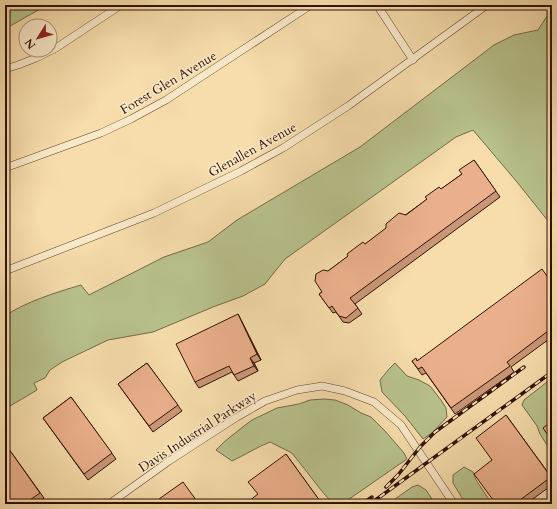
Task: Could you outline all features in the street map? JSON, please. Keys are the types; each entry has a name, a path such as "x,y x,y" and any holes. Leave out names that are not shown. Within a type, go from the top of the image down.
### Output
{"street":[{"path":"5,69 36,58 56,48 121,5"},
{"name":"Forest Glen Avenue","path":"5,168 101,133 131,119 166,100 312,5"},
{"path":"377,5 413,60"},
{"name":"Glenallen Avenue","path":"5,271 154,213 241,171 283,148 348,106 487,5"},
{"name":"Davis Industrial Parkway","path":"109,504 169,461 237,417 265,401 297,390 322,386 345,391 374,402 401,425 454,504"}],"green space":[{"path":"5,5 47,5 24,18 18,18 18,22 5,29"},
{"path":"552,12 552,226 473,130 456,137 285,259 265,284 243,296 153,332 108,340 62,362 50,370 45,378 34,383 37,390 5,409 5,316 22,306 52,294 81,285 89,295 164,257 208,242 237,220 360,147 494,45 514,35 538,30 549,13"},
{"path":"395,363 407,376 430,386 446,408 447,417 433,432 423,439 405,416 382,392 380,380"},
{"path":"552,378 552,430 547,434 552,441 552,453 540,434 537,426 522,405 524,400"},
{"path":"310,400 335,400 371,417 404,453 407,459 342,504 333,504 292,453 270,442 232,461 216,450 252,420 277,408 299,404"},
{"path":"464,467 473,472 476,480 492,504 465,503 453,483 453,475"},
{"path":"418,485 426,490 432,499 431,504 388,504 412,487"}],"building":[{"path":"474,160 496,191 350,298 358,308 346,318 339,316 332,306 329,308 319,294 322,292 315,281 316,274 323,270 328,271 348,256 347,254 363,242 365,244 386,228 386,224 399,213 406,215 427,199 425,197 439,187 441,189 462,174 459,170"},
{"path":"542,269 552,283 552,328 507,362 510,366 451,408 422,367 418,369 412,361 416,358 417,361"},
{"path":"238,314 257,354 250,358 254,366 234,375 229,366 195,382 176,344"},
{"path":"147,363 178,405 149,426 118,384"},
{"path":"71,397 112,453 84,474 43,418"},
{"path":"506,415 551,477 516,503 517,504 496,504 474,474 492,460 476,438"},
{"path":"552,421 552,441 543,428"},
{"path":"6,445 40,493 24,504 5,504"},
{"path":"286,454 320,501 316,504 245,504 258,494 248,482"},
{"path":"183,482 199,504 163,504 159,499"}],"railway":[{"path":"386,487 398,475 420,447 435,432 524,367"},
{"path":"370,504 552,372"},
{"path":"362,504 372,497"}]}
